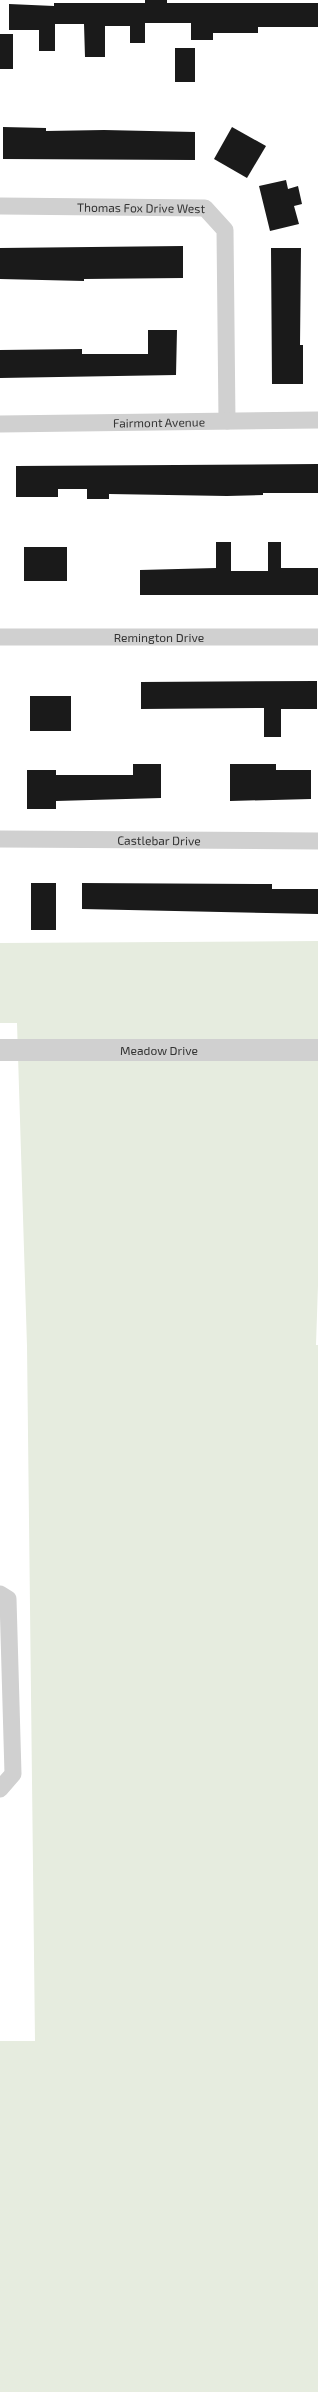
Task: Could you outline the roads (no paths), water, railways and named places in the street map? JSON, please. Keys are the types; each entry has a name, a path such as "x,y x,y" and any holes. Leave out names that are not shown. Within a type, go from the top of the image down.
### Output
{"street":[{"name":"Thomas Fox Drive West","path":"0,206 205,208 225,230 227,421"},
{"name":"Fairmont Avenue","path":"0,424 318,420"},
{"name":"Remington Drive","path":"0,637 318,636"},
{"name":"Castlebar Drive","path":"0,839 318,841"},
{"name":"Meadow Drive","path":"0,1050 318,1050"},
{"path":"0,1594 8,1599 13,1774 0,1789"}]}
